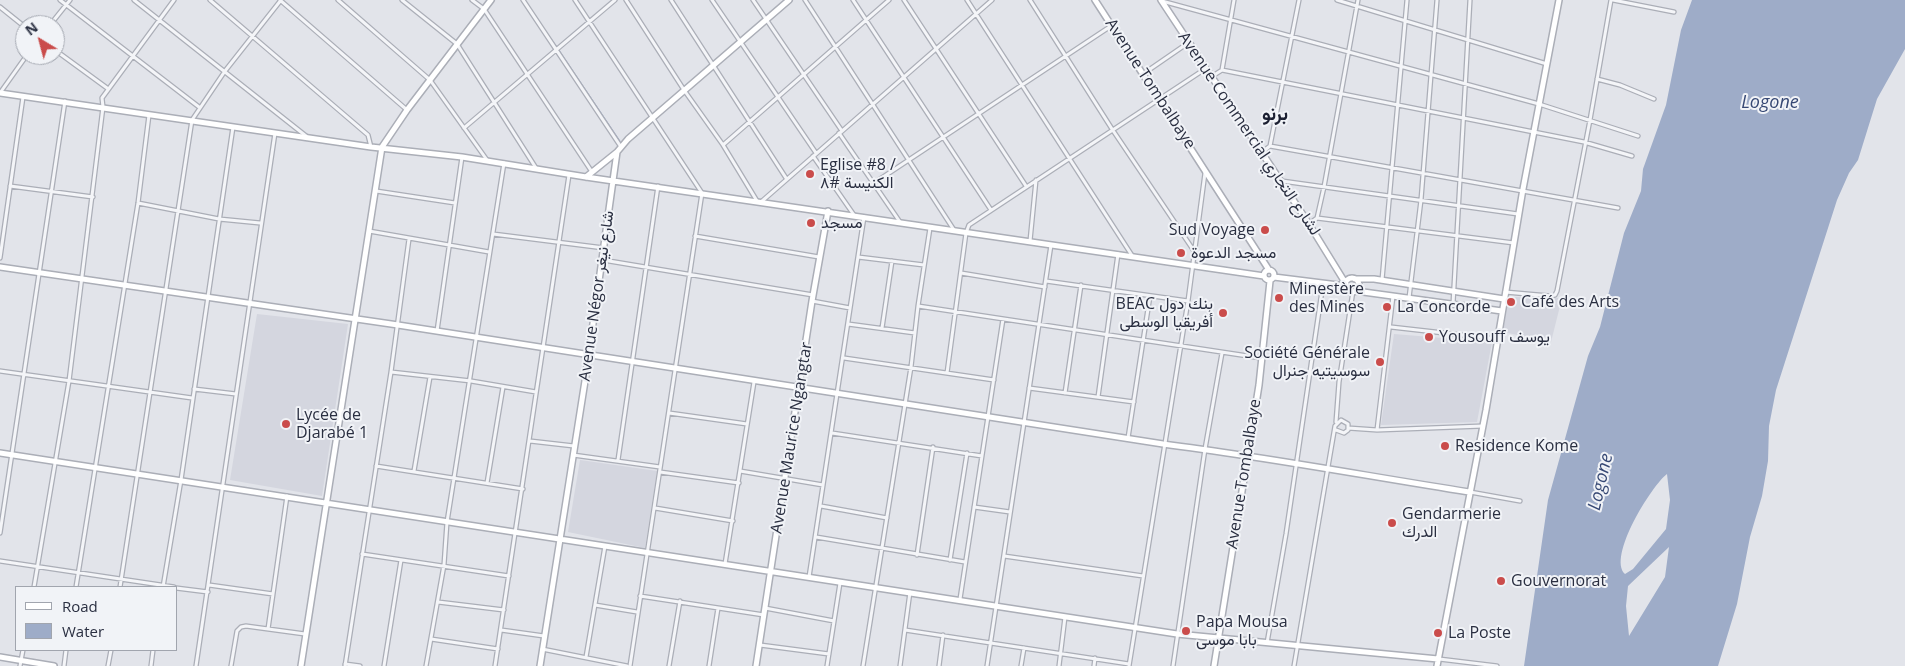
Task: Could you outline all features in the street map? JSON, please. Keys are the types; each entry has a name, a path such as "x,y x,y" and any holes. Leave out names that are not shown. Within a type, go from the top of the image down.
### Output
{"street":[{"path":"60,0 199,107"},
{"path":"58,15 70,0"},
{"path":"134,0 307,137"},
{"path":"34,586 69,381 93,197 103,108 102,98 107,88 174,0"},
{"path":"210,0 368,135 371,147"},
{"path":"120,586 164,291 179,211 192,120 199,107 280,0 407,110"},
{"path":"338,0 430,80 487,161"},
{"path":"402,0 457,44 536,168"},
{"path":"472,0 484,10 592,172"},
{"path":"300,666 382,147 407,110 491,0"},
{"path":"523,0 557,50 619,150"},
{"path":"542,649 629,666 655,508 702,193 575,0"},
{"path":"464,128 528,76 615,0"},
{"path":"626,0 759,201"},
{"path":"671,0 786,178"},
{"path":"712,0 854,215"},
{"path":"753,0 900,223"},
{"path":"586,177 789,0"},
{"path":"805,0 955,231"},
{"path":"853,0 991,210"},
{"path":"723,144 889,0"},
{"path":"904,0 1026,186"},
{"path":"967,0 1134,257"},
{"path":"759,201 992,0"},
{"path":"1030,0 1112,129 1195,251"},
{"name":"Avenue Tombalbaye","path":"1095,0 1269,270 1274,272 1214,666"},
{"path":"1222,70 1234,0"},
{"path":"1261,153 1270,146 1299,0"},
{"path":"1337,0 1547,64"},
{"path":"1309,224 1317,218 1324,187 1358,0"},
{"path":"1382,280 1408,0"},
{"path":"1409,299 1424,173 1437,0"},
{"path":"1453,305 1470,0"},
{"path":"1437,666 1483,426 1523,189 1559,0"},
{"path":"1505,292 1555,295 1612,0 1674,12"},
{"path":"1161,1 1539,104 1638,136"},
{"name":"Avenue Commercial لشارع التجاري","path":"1161,1 1309,224 1346,285 1354,291"},
{"path":"0,7 15,19"},
{"path":"874,183 1112,26"},
{"path":"1144,74 1188,43"},
{"path":"65,57 107,88"},
{"path":"20,65 0,93 371,147 462,157 586,177 1118,254 1264,276 1272,279 1346,285 1353,279 1382,280 1504,299"},
{"path":"947,373 966,233 969,225 1069,156 1205,69"},
{"path":"1211,77 1222,70 1584,142 1632,156"},
{"path":"1597,79 1620,84 1654,99"},
{"path":"0,258 23,96"},
{"path":"0,533 65,101"},
{"path":"76,586 138,203 149,114"},
{"path":"0,561 163,586 181,480 232,127"},
{"path":"196,666 248,303 275,133"},
{"path":"1270,146 1523,189 1618,208"},
{"name":"Avenue Négor شارع نيغر","path":"540,666 589,356 619,150"},
{"path":"436,332 462,157"},
{"path":"426,666 444,565 446,522 455,480 504,164"},
{"path":"905,630 1095,658 1129,665 1163,444 1194,266 1205,170"},
{"path":"495,666 570,174"},
{"path":"1030,242 1036,180"},
{"path":"1280,181 1519,214"},
{"path":"10,186 93,197"},
{"path":"618,460 658,186"},
{"path":"376,190 455,203"},
{"path":"138,203 219,219 260,223"},
{"name":"Avenue Maurice Ngangtar","path":"756,666 813,295 828,211"},
{"path":"809,577 864,218"},
{"path":"1317,218 1387,225 1514,243"},
{"path":"863,666 911,367 930,227"},
{"path":"370,231 490,252"},
{"path":"493,234 604,248"},
{"path":"695,236 820,257"},
{"path":"360,666 345,665 391,372 409,239"},
{"path":"986,666 1051,245"},
{"path":"1098,397 1118,254"},
{"path":"858,257 924,265"},
{"path":"603,260 813,295"},
{"path":"882,328 892,261"},
{"path":"0,267 124,284 206,299 248,303 398,325 632,364 1247,455 1520,501"},
{"path":"1294,666 1327,470 1336,430 1339,382 1354,291 1359,283 1336,267"},
{"path":"1264,276 1269,270"},
{"path":"961,273 1045,287"},
{"path":"1046,281 1188,301"},
{"path":"1266,644 1323,284"},
{"path":"1065,393 1081,285"},
{"path":"1354,291 1502,311"},
{"path":"1128,438 1150,296"},
{"path":"1377,430 1393,296"},
{"path":"812,302 850,308"},
{"path":"918,306 1143,342 1262,358"},
{"path":"960,599 1003,319"},
{"path":"848,324 915,333"},
{"path":"1390,326 1497,339"},
{"path":"1172,666 1205,449 1222,353"},
{"path":"844,358 994,380"},
{"path":"0,371 192,398"},
{"path":"391,372 470,381 536,392"},
{"path":"414,471 430,377"},
{"path":"725,564 754,382"},
{"path":"486,484 503,387"},
{"path":"1029,388 1134,402"},
{"path":"194,389 236,394"},
{"path":"669,413 747,424"},
{"path":"1336,423 1345,421 1348,428"},
{"path":"1348,428 1377,430 1483,426"},
{"path":"1336,430 1344,433 1348,428"},
{"path":"832,432 982,456"},
{"path":"530,441 574,446"},
{"path":"917,555 933,447"},
{"path":"0,453 1178,634 1497,666"},
{"path":"950,560 967,453"},
{"path":"572,455 618,460 739,483"},
{"path":"376,466 414,471 455,480 523,489"},
{"path":"740,471 823,485"},
{"path":"268,629 288,496"},
{"path":"821,506 887,518"},
{"path":"974,507 1010,512"},
{"path":"655,508 733,521"},
{"path":"816,537 882,550 965,562"},
{"path":"586,657 605,546"},
{"path":"362,554 509,576"},
{"path":"1004,556 1143,576"},
{"path":"384,666 402,560"},
{"path":"827,666 840,582"},
{"path":"209,584 273,594"},
{"path":"178,587 208,592"},
{"path":"900,666 910,592"},
{"path":"640,596 764,615"},
{"path":"669,666 680,601"},
{"path":"438,602 504,610"},
{"path":"595,606 637,612"},
{"path":"709,666 718,608"},
{"path":"766,608 834,621"},
{"path":"1059,666 1065,616"},
{"path":"231,666 237,631 240,627 306,634"},
{"path":"500,630 544,636"},
{"path":"939,666 943,635"},
{"path":"431,639 498,649"},
{"path":"760,645 829,654"},
{"path":"1022,666 1024,648"},
{"path":"20,664 23,651"},
{"path":"64,666 66,651"},
{"path":"108,666 111,651"},
{"path":"150,666 153,651"},
{"path":"0,658 20,664 54,666"},
{"path":"1094,666 1095,658"}],"shaded area":[{"path":"1509,297 1562,298 1551,342 1503,332"},
{"name":"Lycée de Djarabé 1","path":"257,314 348,324 322,496 230,480"},
{"path":"1394,334 1492,342 1477,422 1381,425"},
{"path":"580,460 657,471 645,548 568,532"}],"water":[{"name":"Logone","path":"1692,0 1905,0 1905,49 1877,99 1858,160 1849,173 1837,200 1776,390 1769,426 1768,461 1762,496 1750,537 1737,604 1718,666 1524,666 1548,500 1588,356 1600,327 1624,233 1641,191 1643,169 1666,105 1681,30","holes":["1667,474 1670,500 1666,529 1633,569 1625,574 1621,565 1626,538 1642,506","1669,547 1665,577 1629,636 1626,606 1628,586"]}],"waterway":[{"path":"545,30 557,47"},
{"path":"559,50 620,141"}],"place":[{"name":"Eglise #8 / الكنيسة #٨","path":"810,174"},
{"name":"مسجد","path":"811,223"},
{"name":"Sud Voyage","path":"1265,230"},
{"name":"مسجد الدعوة","path":"1181,253"},
{"name":"Minestère des Mines","path":"1279,298"},
{"name":"Café des Arts","path":"1511,302"},
{"name":"La Concorde","path":"1387,307"},
{"name":"BEAC بنك دول أفريقيا الوسطى","path":"1223,313"},
{"name":"Yousouff يوسف","path":"1429,337"},
{"name":"Société Générale سوسيتيه جنرال","path":"1380,362"},
{"name":"Lycée de Djarabé 1","path":"286,424"},
{"name":"Residence Kome","path":"1445,446"},
{"name":"Gendarmerie الدرك","path":"1392,523"},
{"name":"Gouvernorat","path":"1501,581"},
{"name":"Papa Mousa بابا موسى","path":"1186,631"},
{"name":"La Poste","path":"1438,633"}],"district":[{"name":"برنو","path":"1275,115"}]}
